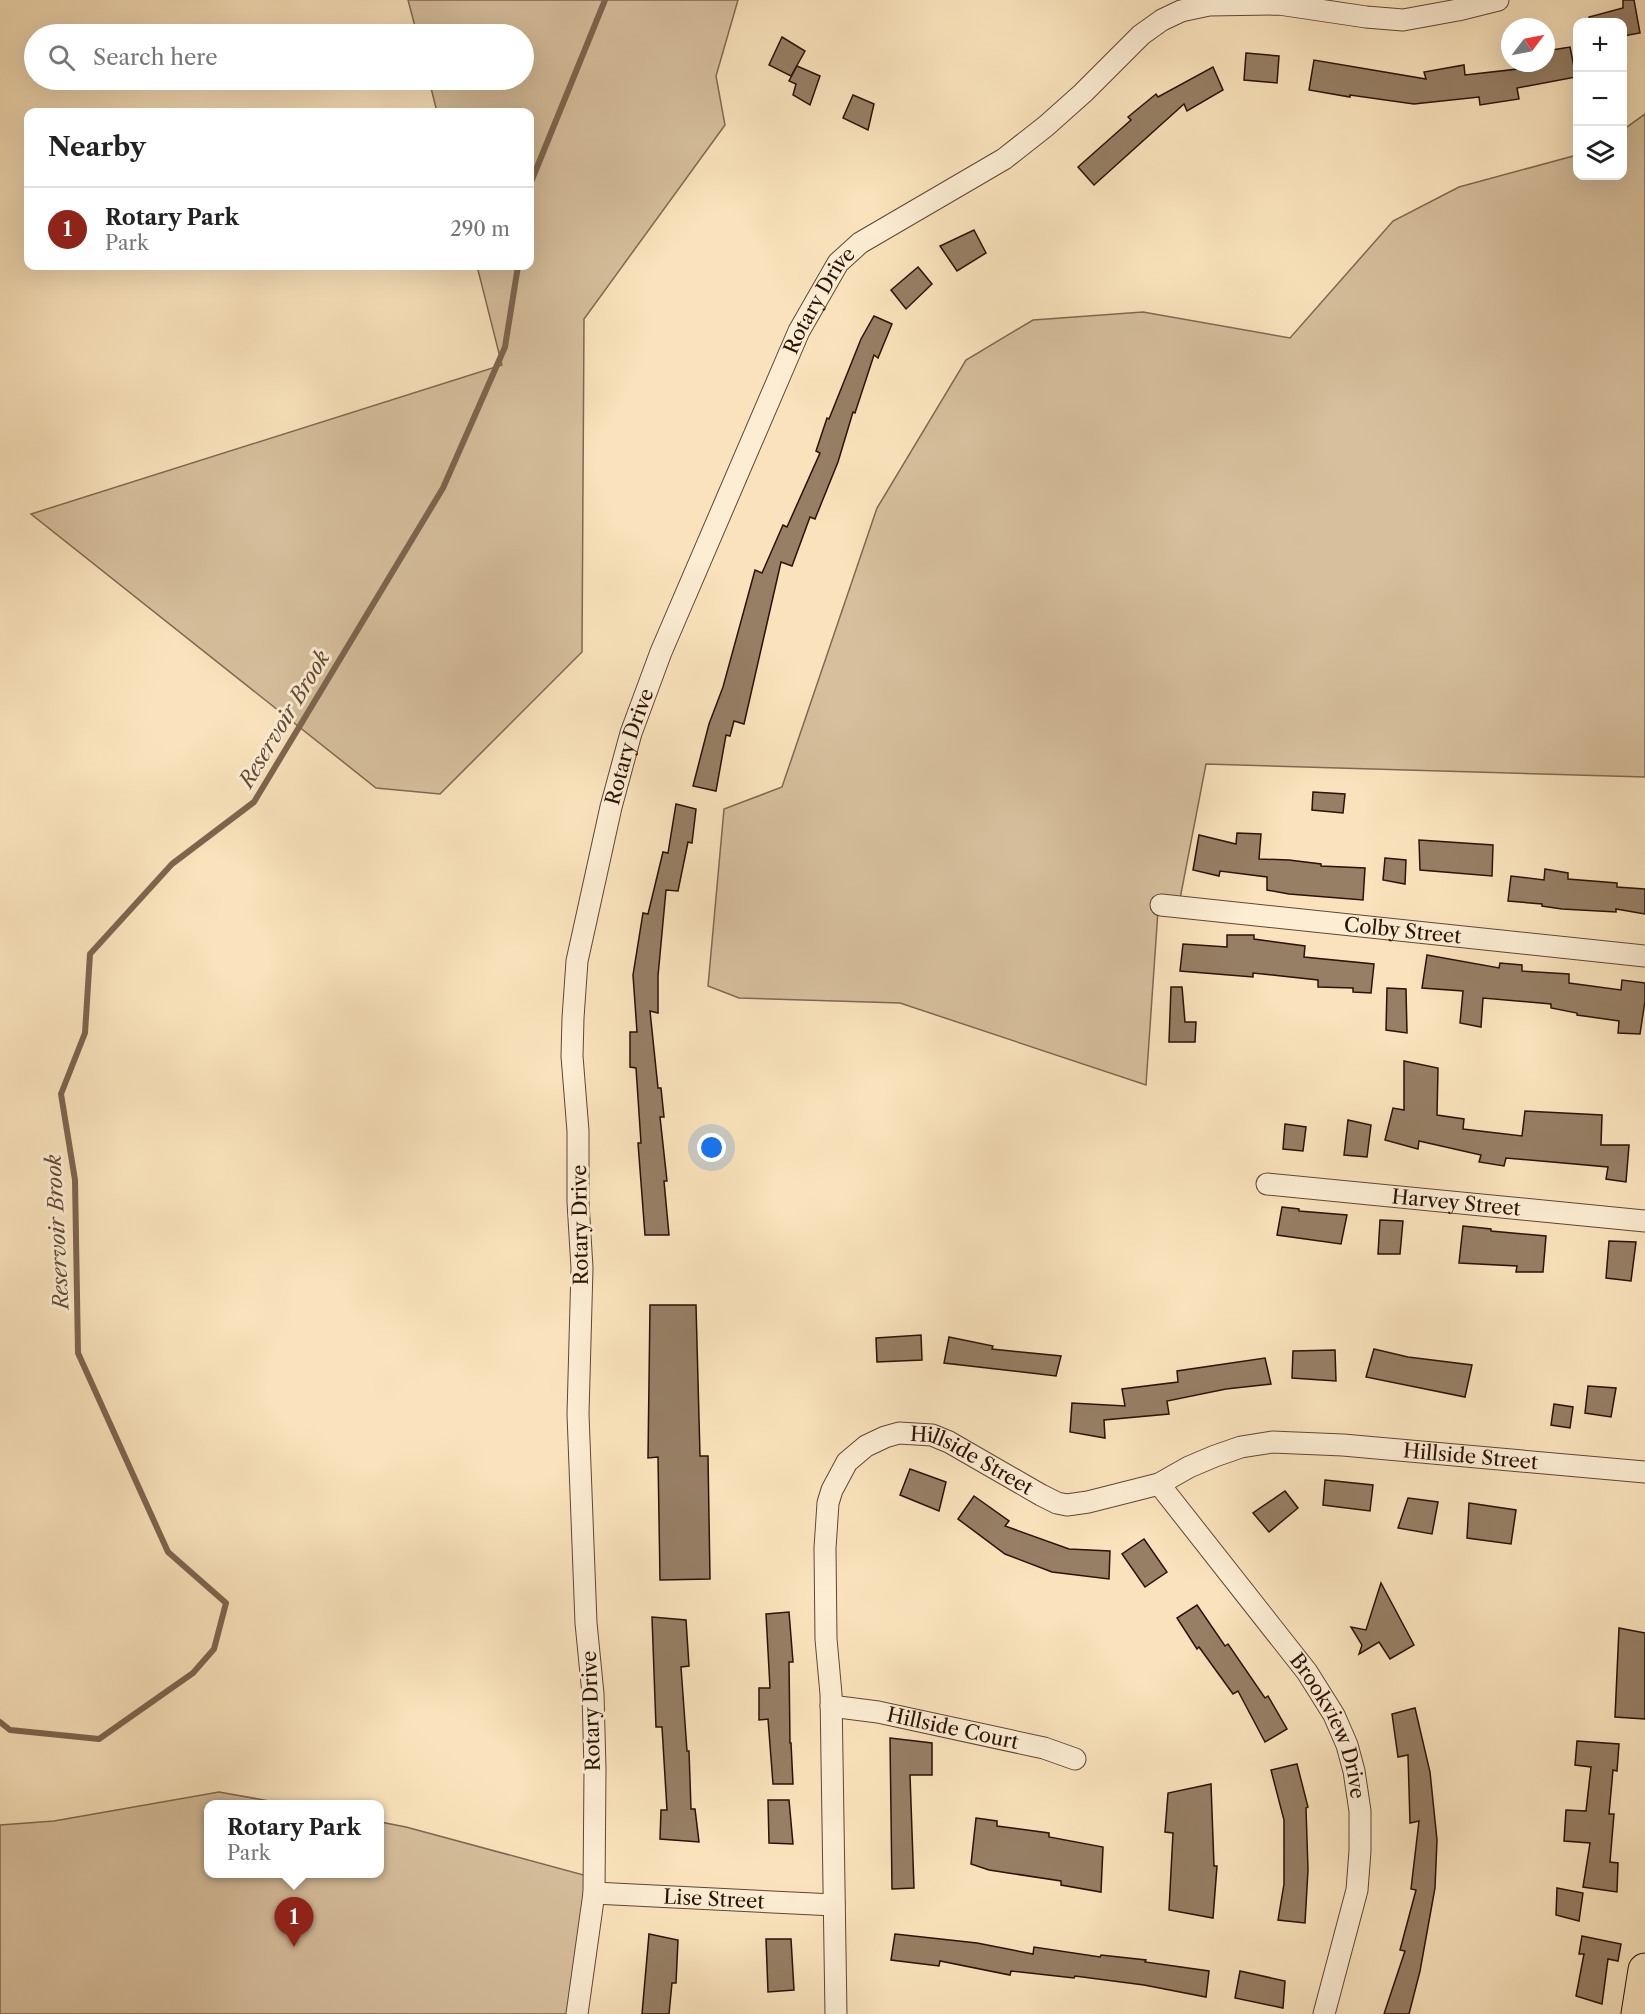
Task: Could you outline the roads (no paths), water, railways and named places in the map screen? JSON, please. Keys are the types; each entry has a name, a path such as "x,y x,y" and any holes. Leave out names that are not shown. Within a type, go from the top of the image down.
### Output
{"main road":[{"path":"1638,2014 1645,1970"}],"street":[{"name":"Rotary Drive","path":"578,2014 594,1893 595,1769 593,1694 586,1623 578,1414 582,1268 578,1202 578,1131 572,1037 577,961 626,752 651,678 799,331 830,274 848,252 870,236 962,184 1017,149 1083,93 1141,35 1180,11 1209,5 1280,2 1366,17 1403,20 1498,0"},
{"name":"Colby Street","path":"1161,905 1645,956"},
{"name":"Harvey Street","path":"1268,1184 1645,1221"},
{"name":"Hillside Street","path":"841,2013 834,1905 831,1706 824,1593 828,1503 843,1468 866,1446 899,1433 932,1435 949,1442 1049,1499 1067,1505 1159,1484 1215,1456 1241,1447 1272,1442 1343,1445 1645,1472"},
{"name":"Brookview Drive","path":"1159,1484 1307,1672 1334,1715 1347,1745 1360,1810 1358,1883 1355,1903 1324,2014"},
{"name":"Hillside Court","path":"831,1706 899,1716 1044,1748 1074,1759"},
{"name":"Lise Street","path":"594,1893 834,1905"}],"waterway":[{"name":"Reservoir Brook","path":"534,175 605,0"},
{"name":"Reservoir Brook","path":"0,1722 10,1730 99,1739 193,1673 214,1649 226,1603 168,1552 78,1353 75,1180 61,1094 85,1033 90,954 172,864 254,802 443,488 505,347 517,270"}],"place":[{"name":"Rotary Park","path":"294,1947"}]}
